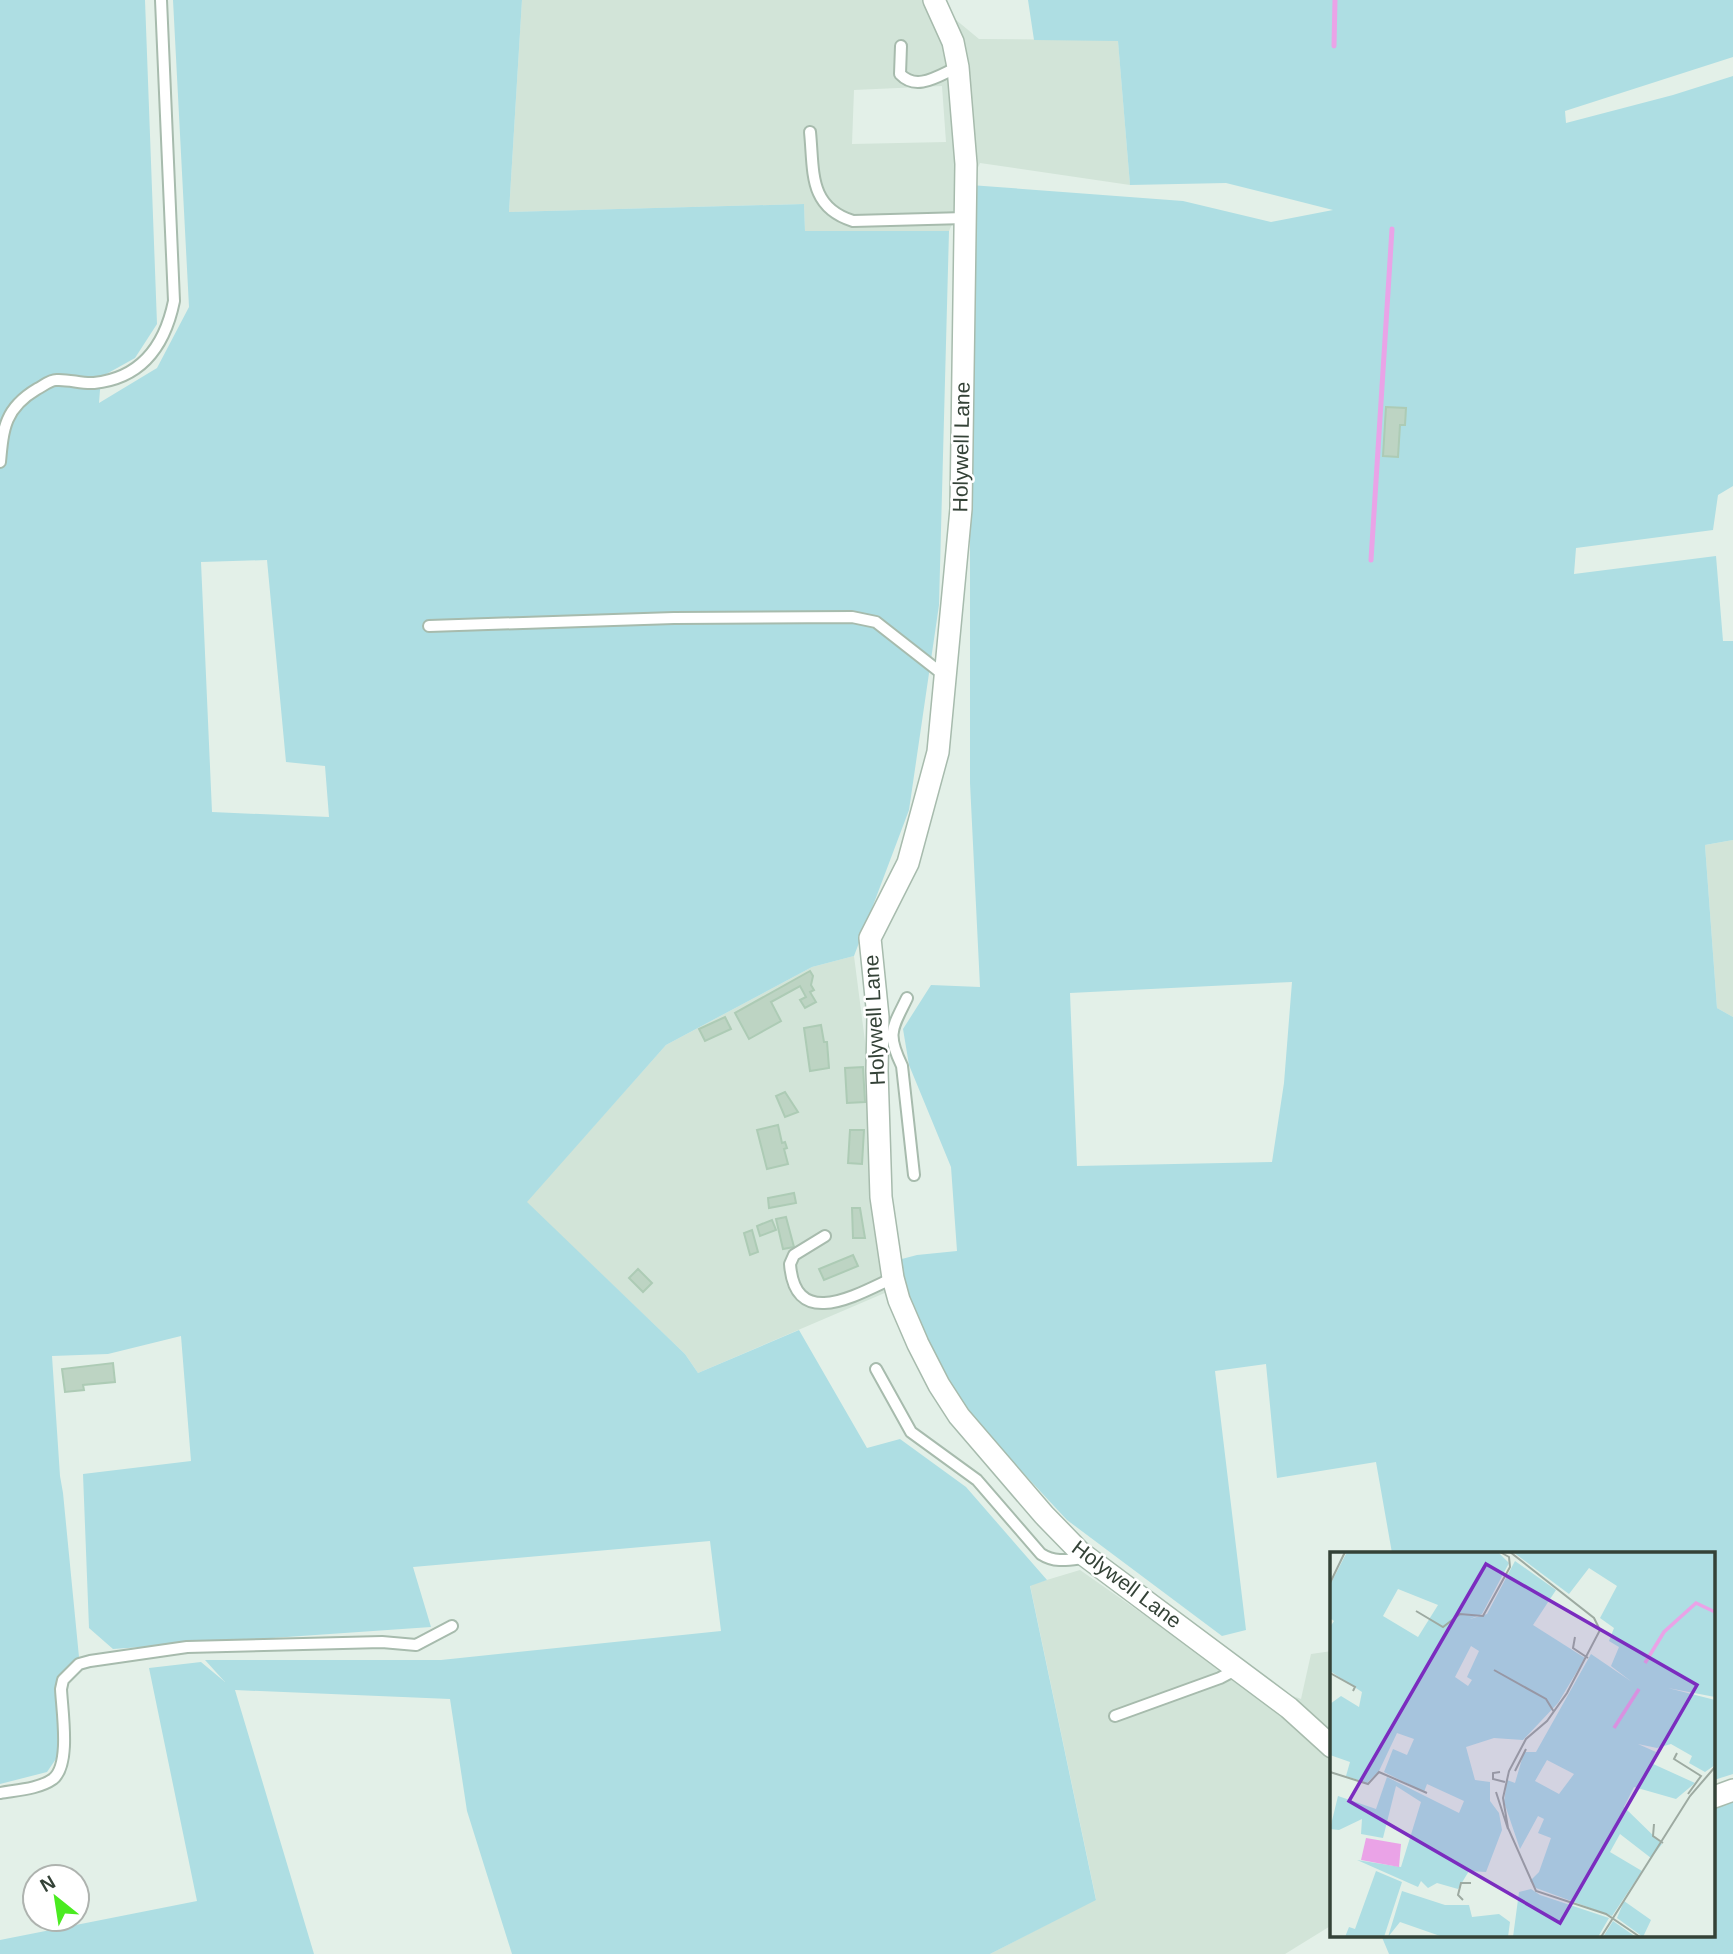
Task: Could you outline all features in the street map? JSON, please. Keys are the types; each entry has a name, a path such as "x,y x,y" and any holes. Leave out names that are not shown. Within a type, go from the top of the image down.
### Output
{"street":[{"name":"Holywell Lane","path":"934,0 953,42 958,67 966,164 961,509 938,752 908,863 870,938 878,1017 881,1197 893,1278 918,1344 939,1385 959,1416 1044,1515 1087,1558 1289,1708 1330,1745"},
{"path":"1716,1796 1733,1790"}],"lane":[{"path":"0,462 6,418 20,399 54,380 91,384 115,380 155,352 165,333 174,301 161,0"},
{"path":"901,46 900,74 911,83 921,83 958,67"},
{"path":"810,132 815,187 836,215 853,221 965,218"},
{"path":"429,626 674,618 852,617 876,622 945,676"},
{"path":"907,998 891,1031 895,1051 902,1066 914,1175"},
{"path":"877,1071 895,1051"},
{"path":"825,1236 794,1255 790,1264 796,1288 800,1295 811,1302 821,1305 834,1303 893,1278"},
{"path":"876,1369 911,1432 977,1480 1041,1554 1049,1559 1062,1561 1087,1558"},
{"path":"0,1793 31,1787 55,1777 64,1762 61,1689 63,1680 79,1664 187,1647 382,1642 416,1645 452,1626"},
{"path":"1115,1716 1237,1670"}],"shaded area":[{"path":"0,0 145,0 157,324 135,358 101,377 99,403 157,368 189,307 173,0 522,0 509,212 804,204 805,231 949,231 939,605 909,810 854,956 812,967 666,1045 527,1202 685,1354 698,1373 799,1330 867,1448 900,1439 966,1487 1047,1580 1030,1586 1096,1900 990,1954 512,1954 467,1811 450,1699 235,1690 314,1954 0,1954 0,1940 35,1933 91,1933 91,1922 197,1901 149,1668 201,1662 225,1682 205,1660 441,1660 721,1631 710,1541 413,1567 431,1627 113,1649 89,1628 83,1474 191,1461 181,1336 108,1354 52,1356 60,1476 79,1657 57,1681 58,1756 47,1772 0,1784","holes":["267,560 286,762 325,766 329,817 212,812 201,562"]},
{"path":"522,0 932,0 979,39 1118,40 1130,185 980,163 949,231 805,231 804,204 509,212","holes":["942,86 946,142 852,144 854,90"]},
{"path":"1028,0 1733,0 1733,57 1565,111 1566,123 1733,76 1733,486 1718,495 1713,530 1576,548 1574,574 1716,556 1723,641 1733,641 1733,840 1705,845 1717,1008 1733,1017 1733,1774 1716,1779 1716,1552 1392,1552 1376,1462 1277,1478 1266,1364 1215,1371 1246,1630 1222,1636 1067,1520 961,1406 923,1338 898,1260 957,1251 951,1167 909,1065 903,1029 931,985 980,987 970,783 970,185 1183,201 1271,222 1333,210 1226,183 1130,185 1118,41 1034,40","holes":["1292,982 1284,1083 1272,1162 1077,1166 1070,993"]},
{"path":"1733,840 1733,1017 1717,1008 1705,845"},
{"path":"854,956 870,1080 887,1292 698,1373 685,1354 526,1202 666,1045 812,967"},
{"path":"1080,1570 1220,1668 1301,1699 1311,1654 1330,1651 1330,1926 1285,1954 990,1954 1096,1899 1030,1585"},
{"path":"1733,1801 1733,1954 1389,1954 1382,1937 1716,1937 1716,1806"}],"building":[{"path":"1386,407 1406,408 1405,425 1400,425 1398,457 1383,456"},
{"path":"810,971 814,990 810,992 816,1002 805,1008 800,1000 806,997 800,986 771,1002 781,1021 749,1039 735,1013"},
{"path":"725,1017 731,1029 705,1041 699,1029"},
{"path":"821,1025 824,1042 827,1042 829,1068 810,1071 804,1028"},
{"path":"863,1067 865,1102 847,1103 845,1068"},
{"path":"785,1092 798,1112 785,1117 776,1096"},
{"path":"778,1125 782,1143 785,1142 787,1148 784,1149 788,1164 767,1169 757,1130"},
{"path":"850,1130 864,1130 862,1164 848,1163"},
{"path":"794,1193 796,1203 769,1208 768,1198"},
{"path":"852,1208 860,1208 865,1238 853,1238"},
{"path":"786,1217 794,1247 783,1249 776,1219"},
{"path":"772,1220 776,1230 760,1236 757,1226"},
{"path":"752,1230 758,1252 750,1255 744,1233"},
{"path":"853,1255 858,1266 824,1280 819,1269"},
{"path":"638,1269 652,1283 643,1292 629,1278"},
{"path":"113,1363 115,1382 83,1385 84,1390 65,1392 62,1369"}],"waterway":[{"path":"1334,46 1335,0"},
{"path":"1371,560 1392,229"}]}
